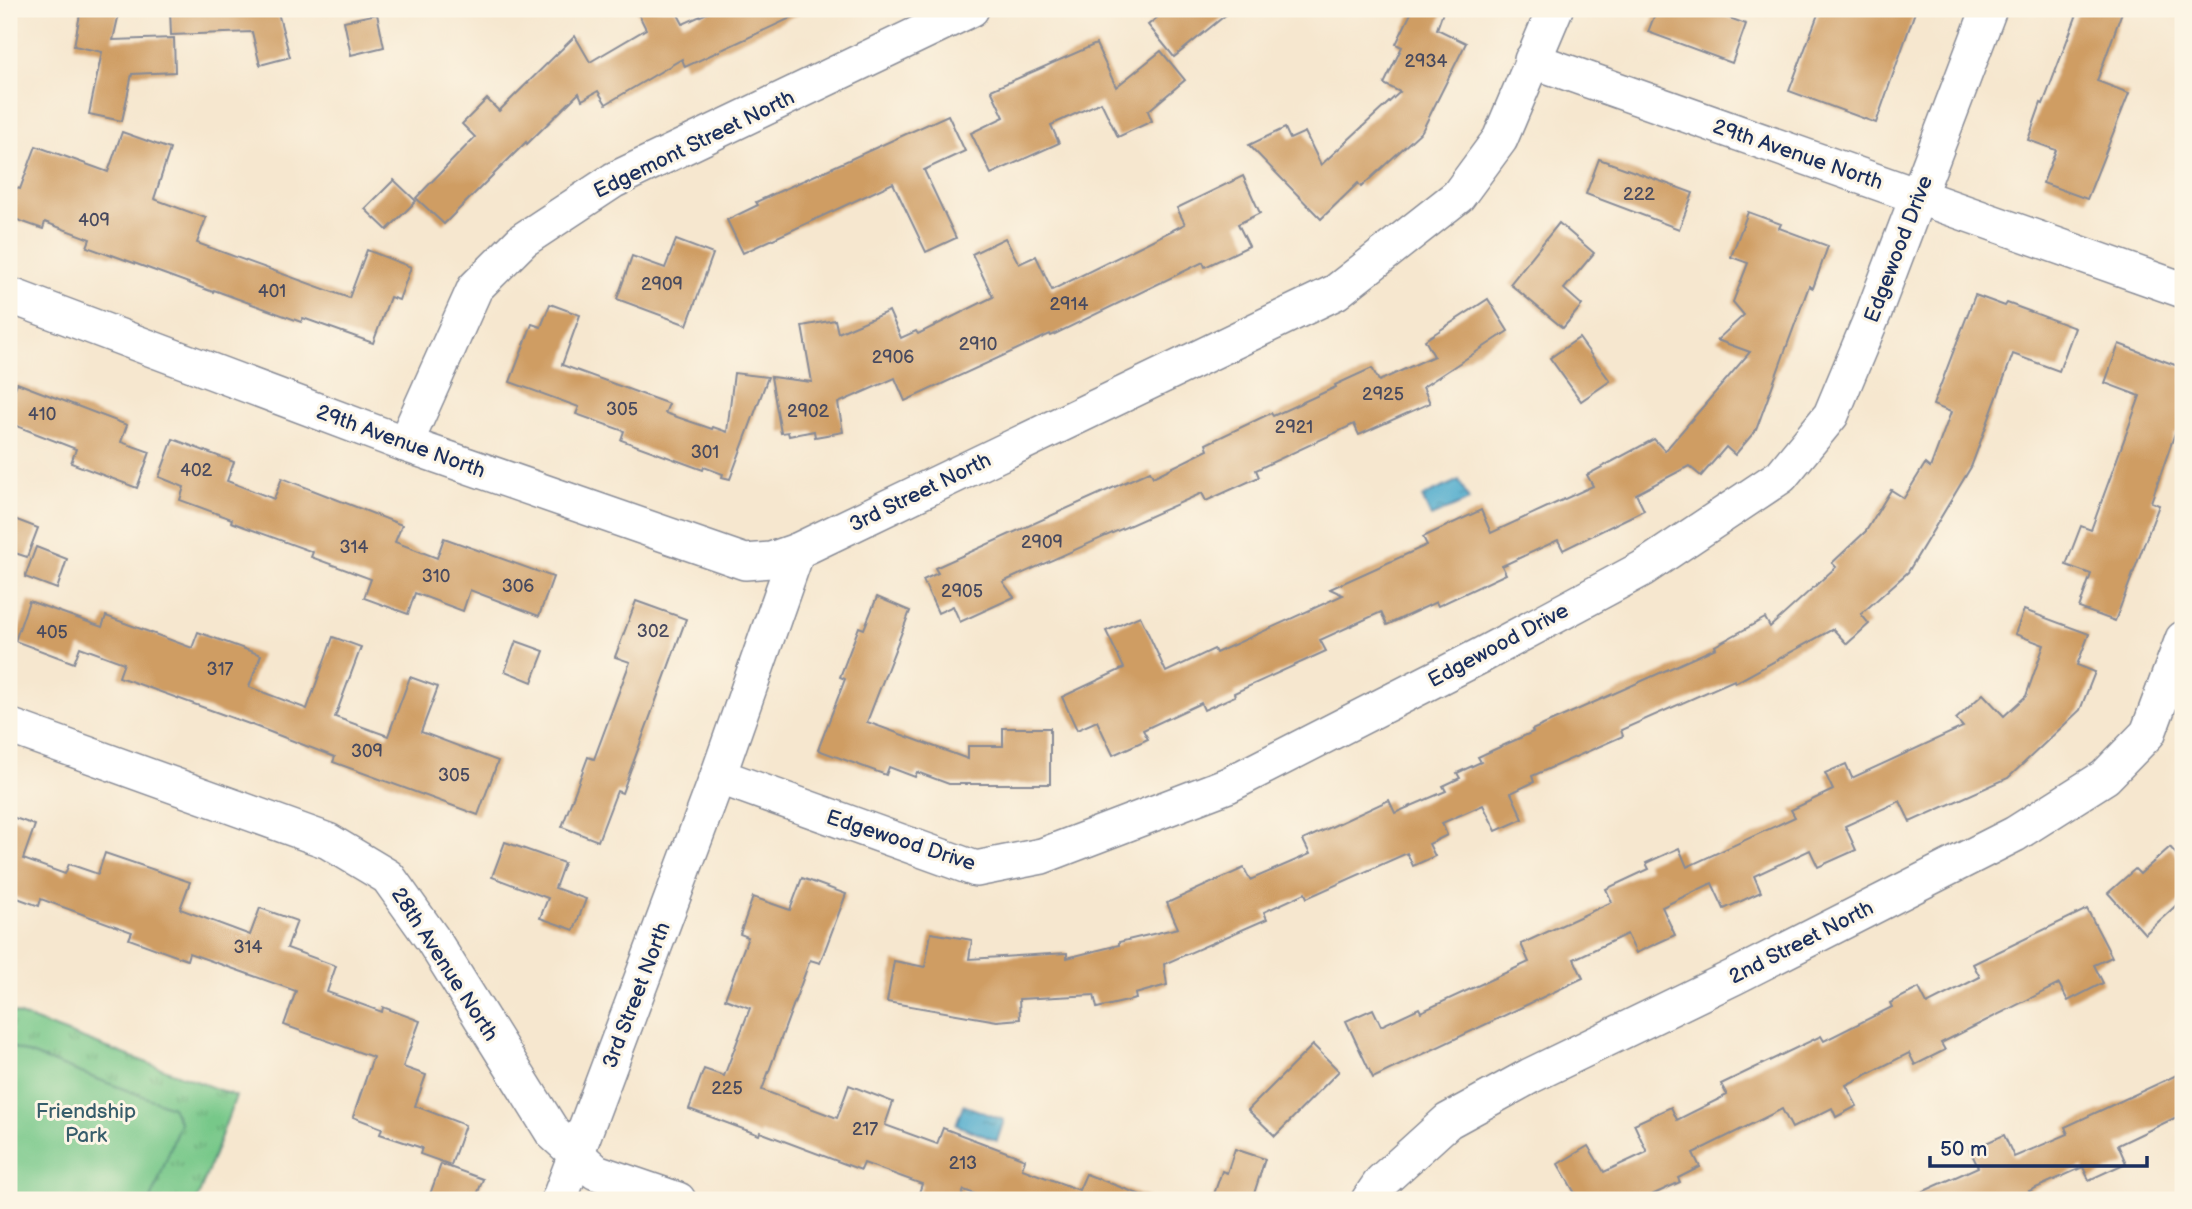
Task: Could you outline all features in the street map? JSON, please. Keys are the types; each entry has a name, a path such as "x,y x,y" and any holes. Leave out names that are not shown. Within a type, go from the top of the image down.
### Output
{"street":[{"name":"Edgemont Street North","path":"405,444 475,288 523,240 614,180 971,9"},
{"name":"3rd Street North","path":"559,1200 718,776 797,551 1336,292 1458,196 1500,139 1555,9"},
{"name":"Edgewood Drive","path":"718,776 976,869 1042,856 1228,786 1642,569 1781,476 1831,415 1874,312 1989,9"},
{"name":"29th Avenue North","path":"1532,60 2183,290"},
{"name":"29th Avenue North","path":"9,295 405,444 745,562 771,560 797,551"},
{"name":"2nd Street North","path":"1369,1200 1382,1181 1448,1121 1530,1076 1722,983 2015,834 2105,777 2148,733 2183,639"},
{"name":"28th Avenue North","path":"9,726 328,841 388,877 433,940 553,1133 596,1171 678,1200"}],"green space":[{"name":"Friendship Park","path":"9,1011 236,1096 197,1200 9,1200"},
{"name":"Friendship Park","path":"9,1046 172,1107 180,1123 151,1200 9,1200"}],"water":[{"path":"1459,480 1469,500 1431,517 1422,497"},
{"path":"963,1105 1004,1120 997,1141 956,1125"}],"building":[{"path":"81,9 120,9 113,40 174,38 175,72 132,74 122,121 89,114 102,52 74,46"},
{"path":"170,9 277,9 290,57 260,65 252,32 171,35"},
{"path":"636,9 675,9 683,24 716,9 810,9 685,67 682,59 606,104 598,91 582,100 579,93 444,224 416,198 475,137 462,124 487,99 499,111 575,36 590,62 646,29"},
{"path":"1168,9 1233,9 1174,57 1148,25"},
{"path":"1413,9 1444,9 1437,29 1466,43 1422,131 1361,187 1358,183 1321,219 1249,145 1285,128 1290,139 1305,132 1321,165 1400,92 1384,84 1402,47 1396,44"},
{"path":"1657,9 1705,9 1746,24 1732,63 1648,32"},
{"path":"1820,9 1916,9 1876,123 1789,91"},
{"path":"2079,9 2123,9 2097,81 2129,93 2087,199 2043,183 2056,150 2028,140"},
{"path":"377,14 384,47 351,55 344,21"},
{"path":"1096,44 1116,87 1161,51 1185,80 1148,111 1152,121 1118,137 1101,102 1051,125 1059,143 991,174 971,133 1004,117 991,90"},
{"path":"948,115 965,151 924,170 956,238 926,252 893,183 743,253 727,220 758,205 756,202"},
{"path":"122,132 170,149 154,199 206,218 197,243 349,298 367,250 411,267 399,300 390,297 373,343 303,318 301,322 87,247 90,239 45,222 43,229 9,217 9,185 20,189 36,146 108,172"},
{"path":"1599,159 1693,193 1679,229 1586,194"},
{"path":"1243,176 1260,213 1238,224 1249,246 1205,267 1203,262 1051,336 1050,334 905,401 895,378 838,403 843,432 815,437 814,431 789,436 788,432 781,433 771,377 812,382 802,326 835,320 838,333 889,311 901,338 916,331 918,334 993,297 972,254 1005,238 1019,264 1036,256 1052,290 1185,224 1177,208"},
{"path":"394,180 416,201 387,230 365,209"},
{"path":"1748,212 1781,224 1779,228 1828,246 1813,288 1809,286 1756,430 1735,455 1726,447 1701,476 1689,466 1636,494 1644,510 1563,550 1558,540 1502,566 1506,574 1438,606 1436,602 1387,625 1381,612 1320,640 1326,651 1234,693 1235,696 1204,710 1201,703 1143,730 1148,739 1113,755 1097,721 1077,730 1062,697 1124,668 1106,631 1140,616 1166,672 1214,649 1216,653 1343,595 1330,589 1427,545 1423,537 1481,510 1491,533 1593,486 1587,475 1654,439 1665,451 1750,352 1717,340 1744,315 1733,302 1748,263 1731,257"},
{"path":"1559,223 1594,253 1564,289 1582,305 1563,328 1510,284"},
{"path":"676,240 713,254 687,325 617,299 632,256 665,268"},
{"path":"1975,295 2005,306 2007,303 2075,328 2059,371 2013,354 1971,467 1908,572 1861,614 1869,624 1847,644 1833,629 1735,683 1734,680 1621,730 1623,736 1532,776 1534,782 1511,793 1523,819 1496,831 1483,805 1442,823 1447,835 1429,844 1435,856 1413,866 1407,853 1307,898 1305,893 1264,912 1267,919 1164,964 1167,985 1135,994 1136,999 1097,1008 1094,995 1019,999 1020,1019 997,1021 887,1002 894,961 925,967 931,933 972,940 969,959 1067,953 1067,958 1178,928 1167,903 1244,868 1250,880 1310,854 1303,840 1389,800 1395,813 1446,791 1443,786 1460,778 1457,773 1481,762 1478,757 1716,648 1715,646 1765,618 1770,627 1836,567 1832,563 1866,531 1891,490 1904,498 1925,464 1930,468 1951,412 1933,405"},
{"path":"1488,299 1508,331 1423,387 1430,403 1359,435 1354,424 1256,470 1259,477 1206,501 1202,493 1003,582 1014,597 960,622 953,606 938,613 923,580 938,573 935,568 1150,471 1153,477 1208,450 1206,444 1271,413 1273,416 1372,368 1379,381 1434,356 1425,340"},
{"path":"550,304 580,315 562,365 669,404 665,413 712,429 713,427 727,432 734,373 768,377 730,479 704,467 703,470 621,440 624,431 576,414 579,407 510,382 532,324 541,327"},
{"path":"1579,338 1610,381 1581,401 1550,358"},
{"path":"2119,344 2183,368 2183,436 2175,433 2151,502 2159,505 2115,621 2079,608 2091,574 2066,565 2081,526 2091,530 2140,396 2105,383"},
{"path":"17,383 127,425 121,442 150,452 137,488 71,463 76,449 9,423 9,404"},
{"path":"173,439 234,462 227,481 274,499 282,478 402,525 395,542 437,558 444,538 553,577 539,616 470,590 463,611 415,593 408,614 364,598 371,579 311,557 313,552 180,500 184,487 159,477"},
{"path":"9,517 38,528 27,557 9,551"},
{"path":"36,547 67,559 57,589 25,577"},
{"path":"877,597 910,611 867,722 968,759 968,746 1003,746 1003,728 1050,728 1050,784 949,784 917,772 915,777 889,767 886,775 818,750 845,679 840,677 859,627 864,629"},
{"path":"29,601 102,627 106,616 192,648 198,632 261,655 249,687 307,709 333,637 361,647 335,717 388,736 410,677 438,687 421,732 498,761 478,815 333,762 335,757 252,725 119,677 124,663 80,647 74,663 15,641"},
{"path":"636,601 686,619 622,793 617,791 598,841 562,827 588,757 594,759 630,662 615,657"},
{"path":"2024,610 2089,634 2077,665 2095,672 2080,710 2008,778 1910,822 1900,801 1845,826 1856,850 1818,867 1810,850 1754,876 1761,892 1724,909 1712,883 1662,907 1675,935 1636,953 1627,934 1574,959 1583,978 1373,1078 1346,1021 1373,1009 1381,1026 1419,1008 1421,1012 1529,962 1521,944 1612,902 1606,889 1649,869 1646,863 1679,848 1687,867 1795,817 1791,810 1833,790 1825,773 1846,764 1852,778 1963,727 1956,719 1983,694 2004,716 2026,696 2044,645 2015,634"},
{"path":"516,641 544,651 532,682 505,671"},
{"path":"9,816 35,825 23,859 65,874 69,864 98,874 105,853 190,882 180,909 250,935 260,908 297,921 287,948 336,966 327,992 382,1012 383,1007 420,1021 403,1067 426,1075 415,1106 465,1125 451,1165 420,1154 422,1148 380,1134 382,1128 353,1117 373,1057 284,1025 296,991 189,953 187,960 129,939 132,932 41,899 39,906 9,895"},
{"path":"505,842 564,863 555,888 586,899 574,930 540,918 548,898 492,877"},
{"path":"2170,847 2183,862 2183,899 2145,934 2108,893 2135,869 2140,874"},
{"path":"802,878 846,894 820,963 810,960 762,1090 837,1118 849,1085 893,1102 885,1125 937,1144 943,1128 1025,1159 1022,1169 1079,1190 1086,1174 1149,1198 1148,1200 991,1200 964,1190 960,1200 939,1200 919,1193 922,1184 864,1163 861,1170 689,1109 704,1069 724,1076 750,1008 725,999 748,937 740,934 753,897 790,910"},
{"path":"2087,909 2112,957 2094,965 2103,983 2068,1001 2059,984 1941,1043 1945,1050 1915,1065 1909,1053 1846,1085 1857,1106 1836,1117 1832,1108 1792,1128 1782,1109 1693,1153 1700,1167 1678,1178 1680,1182 1641,1200 1579,1200 1558,1164 1588,1146 1604,1172 1647,1152 1634,1124 1671,1107 1677,1120 1727,1095 1721,1084 1821,1036 1824,1041 1892,1007 1890,1003 1919,988 1927,1004 1980,977 1973,964"},
{"path":"1313,1045 1339,1071 1275,1136 1248,1110"},
{"path":"2183,1072 2183,1114 2118,1145 2126,1163 2089,1180 2083,1167 2029,1191 2034,1200 1904,1200 1978,1167 1970,1150 2004,1135 2014,1157 2068,1134 2065,1127"},
{"path":"1235,1149 1265,1159 1252,1200 1212,1200 1222,1171 1227,1173"},
{"path":"441,1164 483,1179 475,1200 428,1200"}]}
